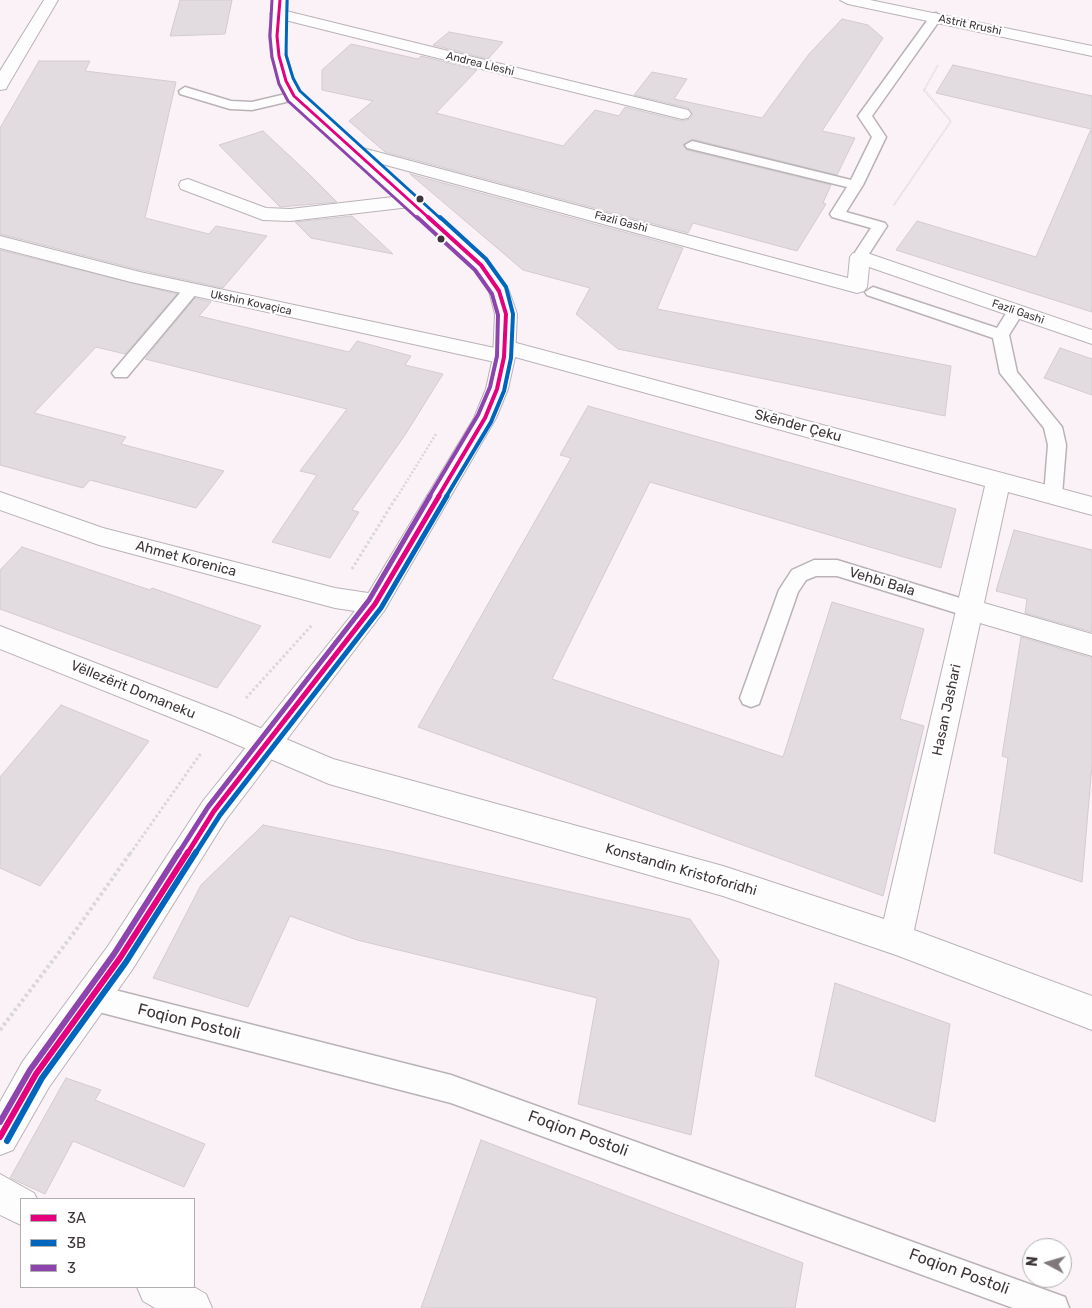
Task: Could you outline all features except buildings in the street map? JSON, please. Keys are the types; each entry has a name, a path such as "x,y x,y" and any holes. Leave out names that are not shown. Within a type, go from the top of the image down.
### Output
{"street":[{"path":"0,85 51,0"},
{"name":"Astrit Rrushi","path":"848,0 1092,51"},
{"path":"0,1138 36,1074 120,958 214,811 375,604 485,418 497,389 505,352 506,314 499,291 481,265 294,96 286,81 279,56 279,7"},
{"name":"Andrea Lleshi","path":"279,7 682,114"},
{"name":"Fazli Gashi","path":"355,152 857,287 860,257 1092,337"},
{"path":"188,185 263,214 290,215 410,201"},
{"name":"Ukshin Kovaçica","path":"0,242 191,290 505,352"},
{"name":"Skënder Çeku","path":"505,352 1092,506"},
{"name":"Hasan Jashari","path":"896,939 998,481"},
{"name":"Ahmet Korenica","path":"0,501 99,536 335,598 375,604"},
{"name":"Vehbi Bala","path":"969,609 1092,645"},
{"name":"Vëllezërit Domaneku","path":"0,638 265,743"},
{"name":"Konstandin Kristoforidhi","path":"265,743 329,771 723,881 896,939 1092,1013"},
{"path":"0,1193 20,1205"},
{"path":"159,1288 192,1308"}],"lane":[{"path":"880,226 837,214 856,185 879,137 865,116 936,17"},
{"path":"185,91 230,105 252,106 294,96"},
{"path":"692,145 856,185"},
{"name":"Fazli Gashi","path":"860,257 880,226"},
{"path":"121,373 191,290"},
{"path":"873,292 1001,335"},
{"path":"1016,311 1001,335 1009,373 1053,427 1057,444 1054,495"},
{"name":"Vehbi Bala","path":"751,698 789,590 799,575 814,568 837,568 969,609"},
{"name":"Foqion Postoli","path":"91,997 451,1089 792,1210 1054,1308"}],"path":[{"path":"880,226 951,121 924,90 962,23"},
{"path":"0,1030 76,930 222,725 292,649 335,598 440,428"}],"transit line":[{"name":"3","path":"0,1122 30,1070 114,954 208,807 369,600 478,415 490,387 497,356 498,315 492,294 475,270 288,101 279,84 272,57 270,36 272,0"},
{"name":"3A","path":"0,1137 36,1074 120,958 214,811 375,604 485,418 497,389 504,357 506,314 499,291 481,265 294,96 286,81 279,56 277,36 280,0"},
{"name":"3B","path":"7,1141 42,1078 126,962 220,815 381,608 491,422 504,391 511,358 513,314 506,287 486,259 300,91 293,78 286,55 287,1"}]}
